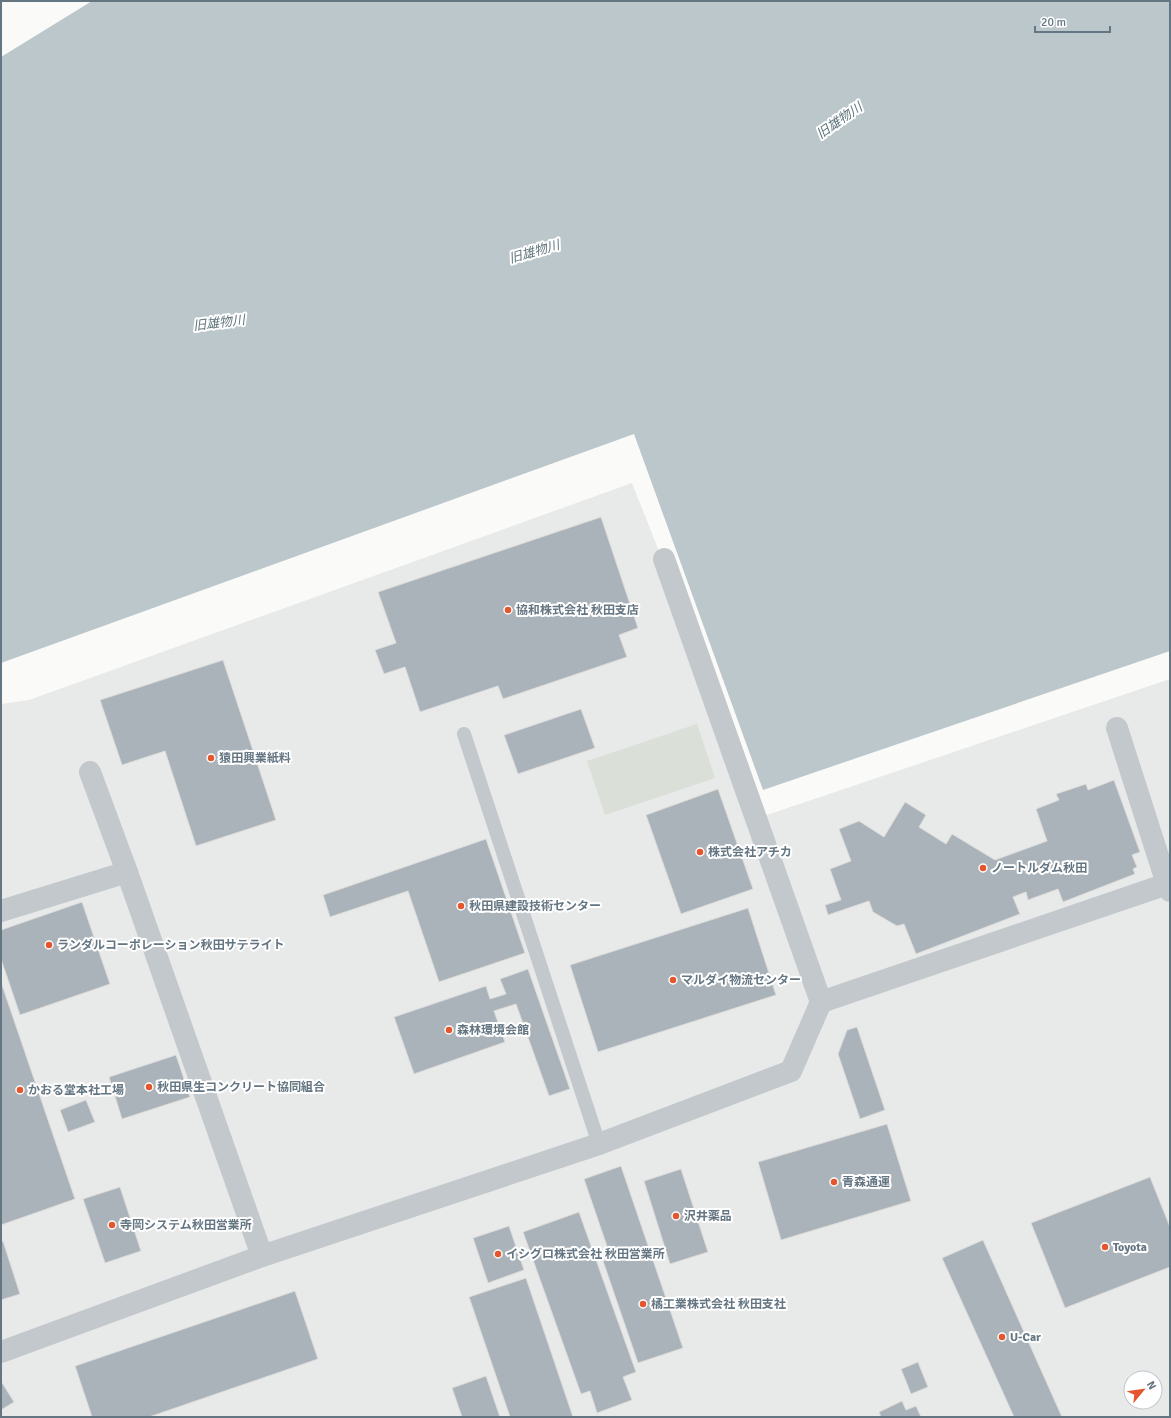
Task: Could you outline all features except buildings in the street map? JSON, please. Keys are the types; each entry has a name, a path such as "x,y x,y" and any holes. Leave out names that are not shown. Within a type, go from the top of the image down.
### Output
{"street":[{"path":"1,1352 262,1256 600,1144 791,1071 821,1002 664,559"},
{"path":"821,1002 1168,888 1117,728"},
{"path":"90,772 127,872 262,1256"},
{"path":"1,911 127,872"}],"lane":[{"path":"464,734 600,1144"}],"shaded area":[{"path":"632,483 764,816 1170,679 1170,1417 1,1417 1,704 29,700"},
{"path":"697,724 715,778 605,815 587,761"}],"water":[{"name":"旧雄物川","path":"92,1 1170,1 1170,651 763,790 634,434 1,663 1,57"}],"place":[{"name":"協和株式会社 秋田支店","path":"508,610"},
{"name":"猿田興業紙料","path":"211,758"},
{"name":"株式会社アチカ","path":"700,852"},
{"name":"ノートルダム秋田","path":"983,868"},
{"name":"秋田県建設技術センター","path":"461,906"},
{"name":"ランダルコーポレーション秋田サテライト","path":"49,945"},
{"name":"マルダイ物流センター","path":"673,980"},
{"name":"森林環境会館","path":"449,1030"},
{"name":"秋田県生コンクリート協同組合","path":"149,1087"},
{"name":"かおる堂本社工場","path":"20,1090"},
{"name":"青森通運","path":"834,1182"},
{"name":"沢井薬品","path":"676,1216"},
{"name":"寺岡システム秋田営業所","path":"112,1225"},
{"name":"Toyota","path":"1105,1247"},
{"name":"イシグロ株式会社 秋田営業所","path":"498,1254"},
{"name":"橘工業株式会社 秋田支社","path":"643,1304"},
{"name":"U-Car","path":"1002,1337"}]}
